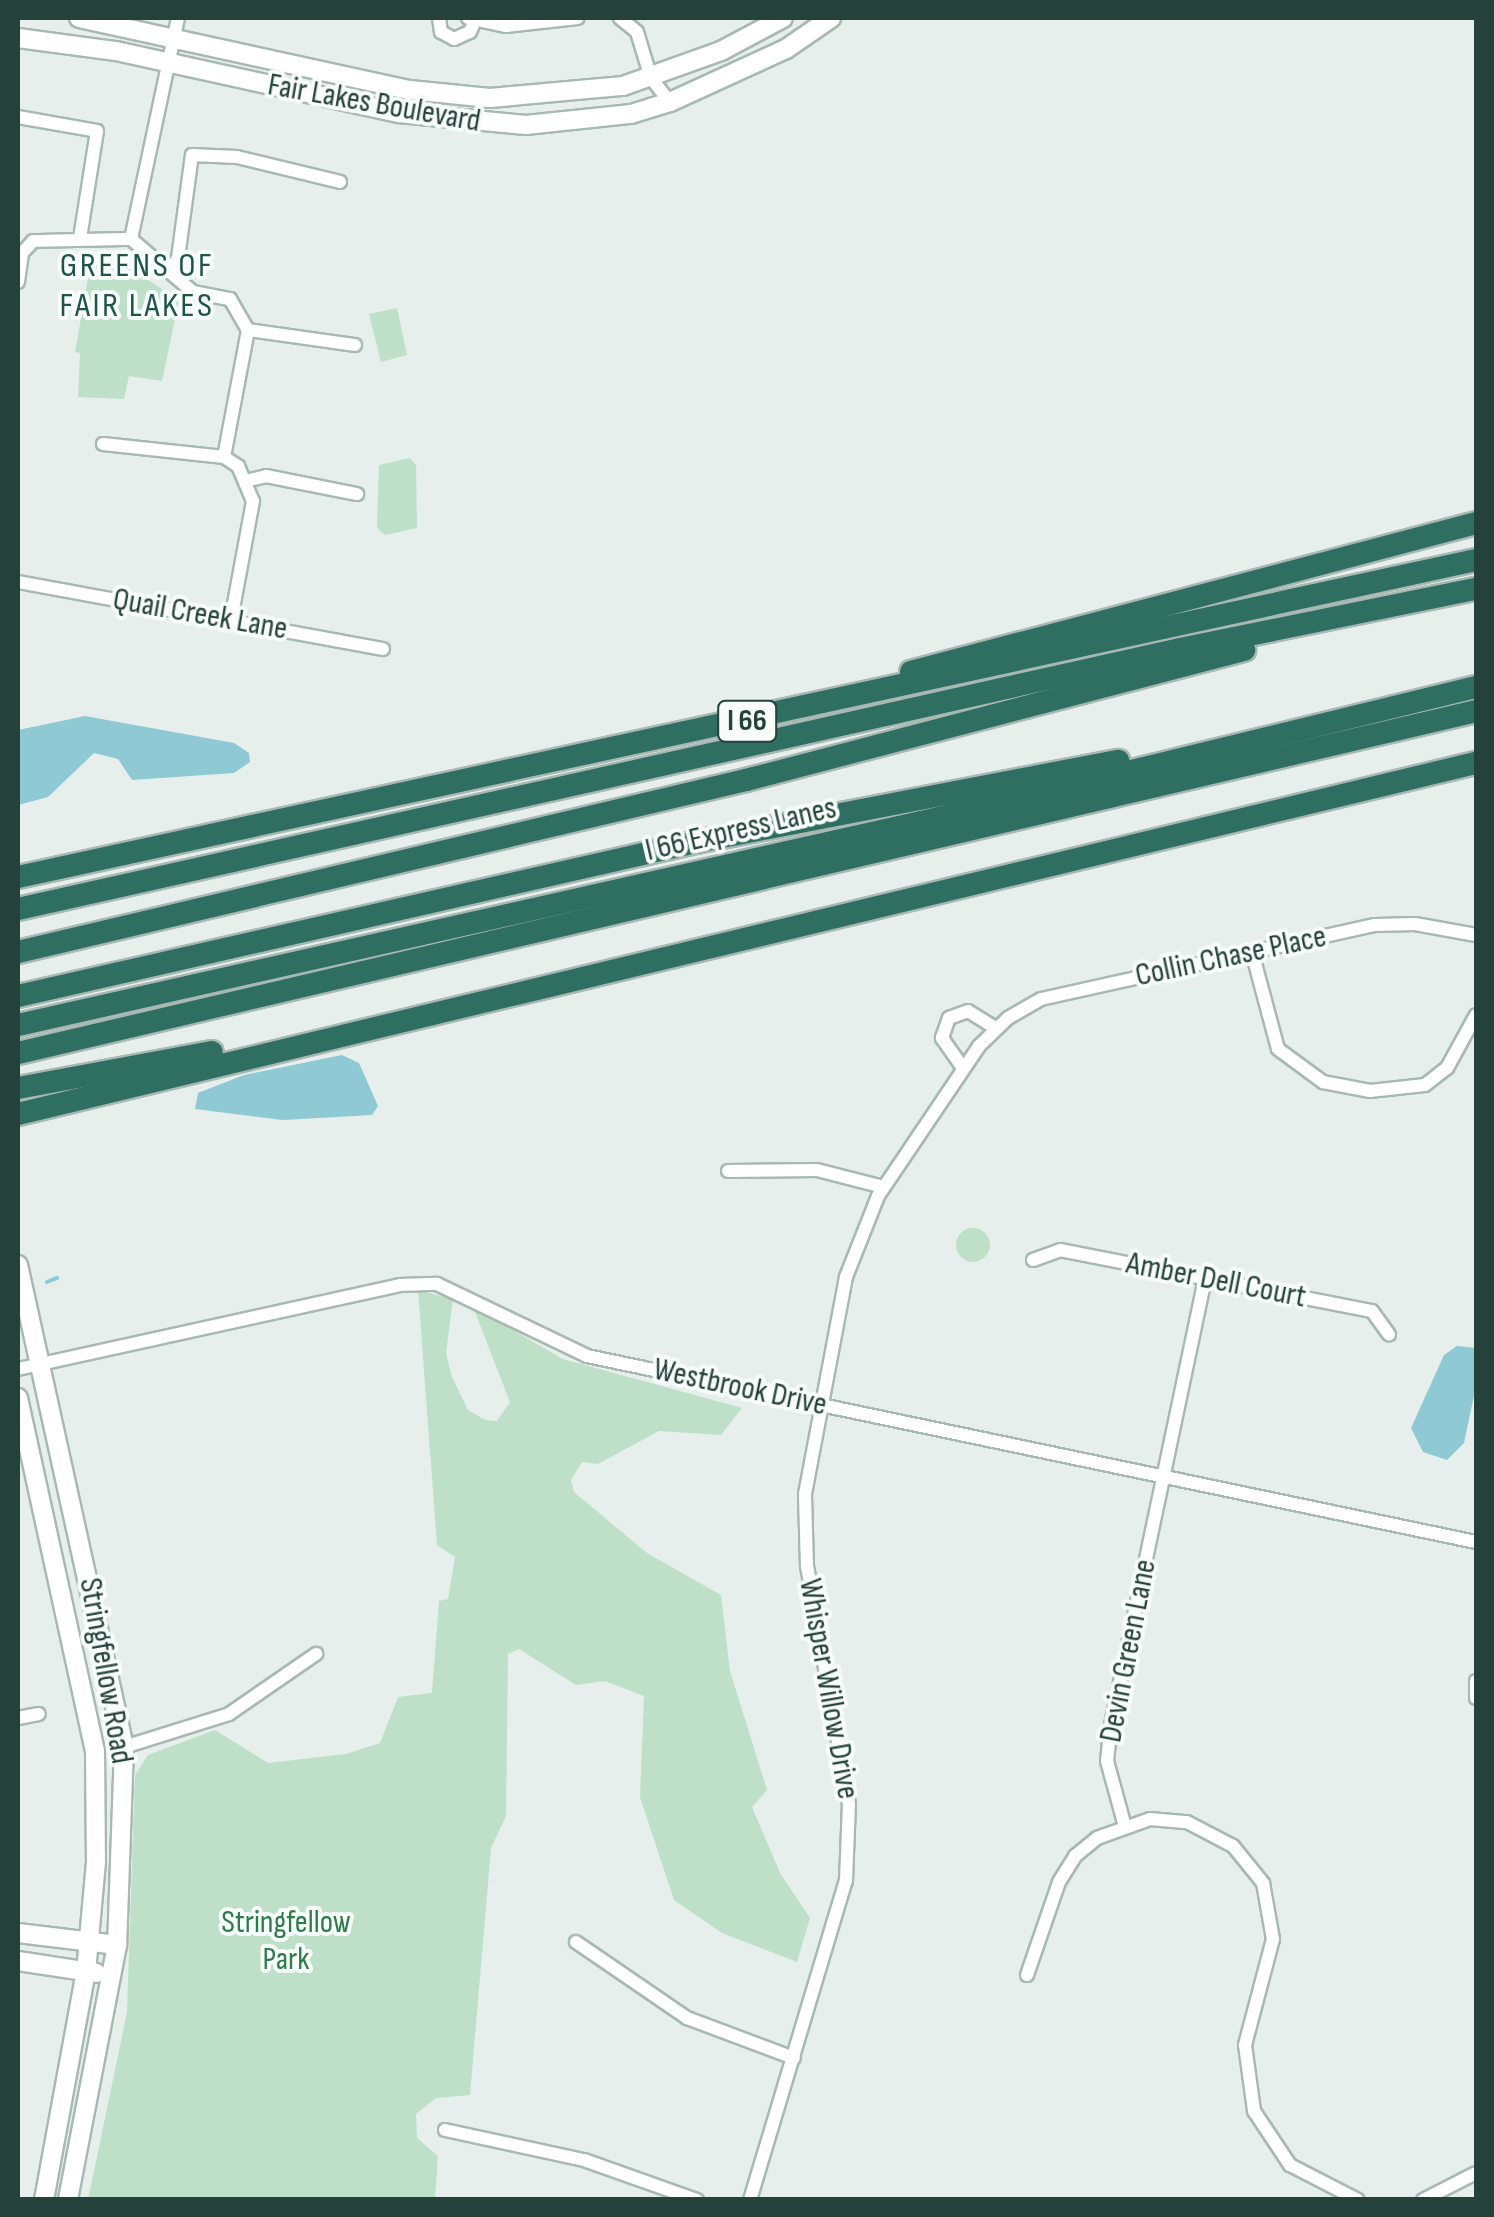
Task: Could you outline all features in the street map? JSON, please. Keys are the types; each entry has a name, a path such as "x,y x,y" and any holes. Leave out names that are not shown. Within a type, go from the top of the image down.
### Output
{"highway":[{"path":"828,703 947,659 1476,523"},
{"name":"I 66","path":"18,877 1476,560"},
{"path":"18,910 1405,601 1476,589"},
{"path":"18,952 746,780 1318,632 1405,601"},
{"name":"I 66 Express Lanes","path":"18,1025 1476,687"},
{"path":"18,1052 1476,711"},
{"path":"18,996 696,842 1102,762 1186,756"},
{"path":"23,1112 1476,763"},
{"path":"21,1088 392,1022"}],"street":[{"name":"Fair Lakes Boulevard","path":"79,18 177,26 454,96 535,98 650,78 783,18"},
{"path":"439,18 441,32 454,39 470,32 472,19 506,26 578,18"},
{"path":"620,18 636,23 650,78 644,110"},
{"name":"Fair Lakes Boulevard","path":"18,38 170,62 484,125 594,120 670,102 786,49 831,18"},
{"path":"130,238 177,26"},
{"path":"650,78 670,102"},
{"path":"18,117 96,130 80,238"},
{"path":"170,271 178,258 192,155 237,157 340,182"},
{"path":"18,275 26,244 130,238 193,292 230,299 248,330 224,457"},
{"path":"248,330 355,345"},
{"path":"103,444 224,457 244,481 253,501 231,620"},
{"path":"244,481 266,476 357,494"},
{"name":"Quail Creek Lane","path":"18,582 383,650"},
{"name":"Collin Chase Place","path":"822,1405 856,1241 883,1188 963,1068 995,1028 1041,999 1396,923 1476,935"},
{"path":"1252,952 1278,1049 1323,1082 1370,1091 1424,1084 1446,1068 1476,1015"},
{"path":"963,1068 942,1038 949,1018 968,1011 995,1028"},
{"path":"728,1171 817,1170 883,1188"},
{"name":"Amber Dell Court","path":"1032,1260 1060,1250 1372,1312 1389,1334"},
{"name":"Stringfellow Road","path":"18,1266 124,1747 117,1946 68,2200"},
{"name":"Devin Green Lane","path":"1124,1823 1107,1761 1111,1725 1205,1278"},
{"name":"Westbrook Drive","path":"18,1369 421,1283 473,1296 576,1353 1476,1542"},
{"name":"Stringfellow Road","path":"18,1398 95,1751 86,1971 44,2200"},
{"name":"Whisper Willow Drive","path":"750,2200 839,1921 850,1836 846,1768 805,1543 809,1463 822,1405"},
{"path":"124,1747 229,1714 316,1654"},
{"path":"1476,1681 1476,1698"},
{"path":"18,1718 39,1714"},
{"path":"1028,1975 1050,1904 1075,1856 1124,1823 1187,1822 1213,1833 1263,1883 1274,1940 1245,2045 1254,2111 1290,2165 1358,2200"},
{"path":"18,1933 117,1946"},
{"path":"576,1942 687,2018 794,2058"},
{"path":"18,1961 112,1975"},
{"path":"445,2130 584,2160 697,2200"},
{"path":"1424,2200 1476,2172"}],"green space":[{"path":"91,261 125,265 179,300 162,381 129,376 124,399 78,397 80,353 75,352"},
{"path":"397,308 407,355 381,362 369,314"},
{"path":"410,458 416,465 417,528 385,535 377,528 379,465"},
{"path":"973,1228 985,1233 990,1245 985,1257 973,1262 961,1257 956,1245 961,1233"},
{"name":"Stringfellow Park","path":"418,1290 453,1299 446,1353 452,1377 468,1410 485,1420 497,1421 510,1402 473,1307 563,1359 742,1408 721,1435 659,1431 598,1464 582,1462 571,1480 574,1492 647,1553 721,1595 730,1671 767,1790 752,1807 780,1873 810,1918 797,1962 722,1933 674,1900 640,1797 644,1696 605,1681 576,1685 519,1649 508,1654 506,1816 491,1848 470,2095 436,2098 416,2114 417,2138 438,2156 435,2199 88,2200 127,2012 135,1775 148,1755 215,1730 268,1763 346,1754 380,1743 398,1697 432,1693 439,1601 448,1599 455,1557 437,1545"}],"water":[{"path":"85,716 234,743 249,753 250,762 234,773 132,780 118,759 94,753 48,797 18,805 18,730"},
{"path":"342,1055 359,1063 378,1106 372,1115 283,1120 195,1109 198,1093 244,1075"},
{"path":"1457,1346 1476,1348 1476,1386 1464,1443 1447,1460 1423,1452 1411,1428 1444,1355"}],"waterway":[{"path":"47,1282 57,1278"}],"district":[{"name":"GREENS OF FAIR LAKES","path":"137,286"}]}
